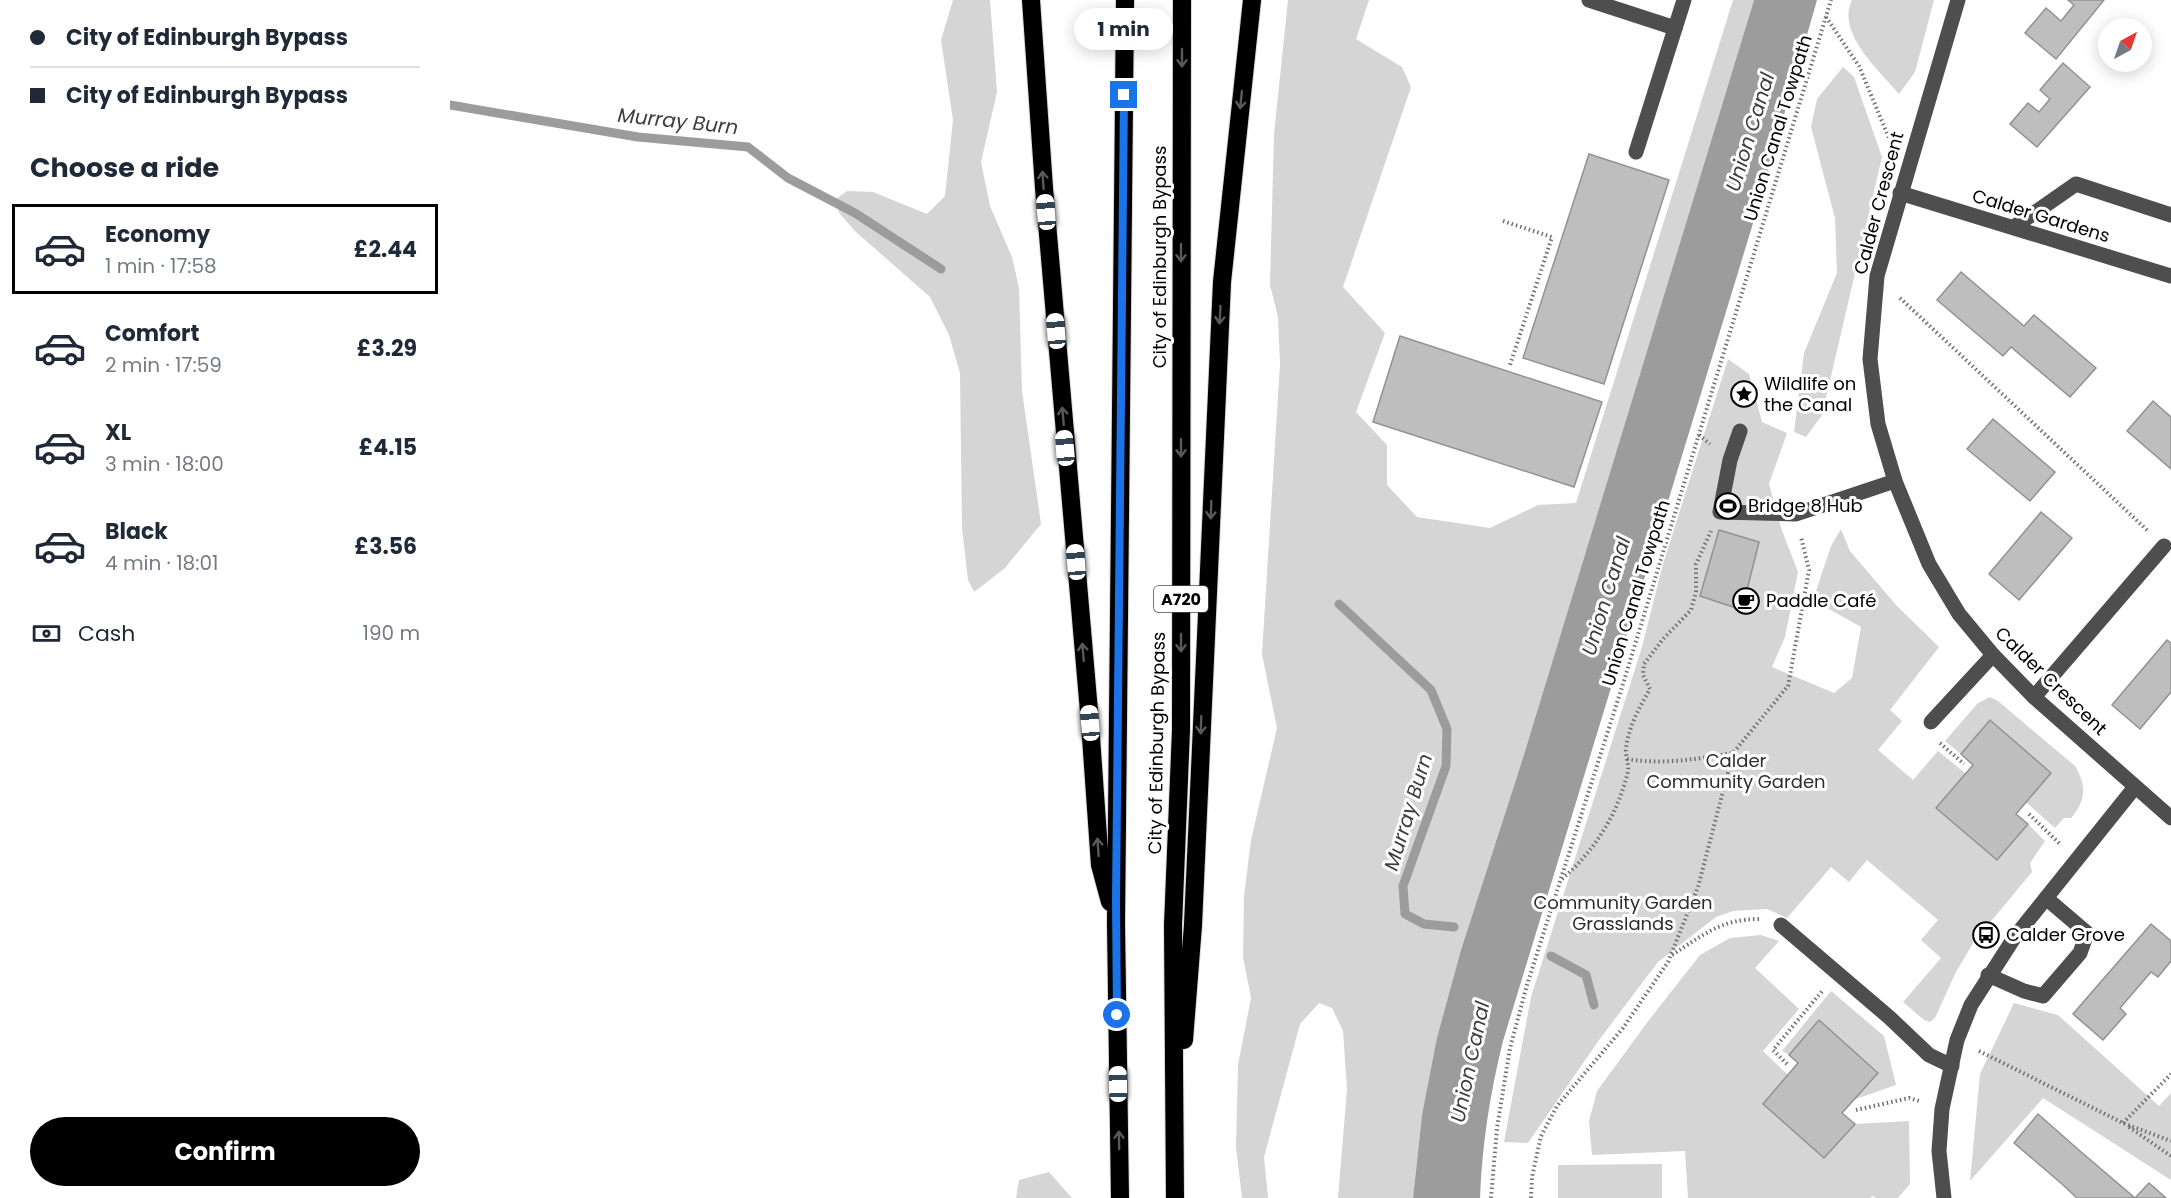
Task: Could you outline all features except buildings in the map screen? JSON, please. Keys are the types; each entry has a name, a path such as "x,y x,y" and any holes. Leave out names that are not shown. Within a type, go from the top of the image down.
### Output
{"highway":[{"path":"1031,0 1044,188 1100,865 1116,924"},
{"name":"City of Edinburgh Bypass","path":"1120,1198 1116,924 1125,0"},
{"name":"City of Edinburgh Bypass","path":"1175,1198 1173,926 1181,730 1182,0"},
{"name":"A720","path":"1175,1170 1193,925 1221,282 1252,0"}],"street":[{"path":"1589,0 1675,28"},
{"path":"1636,152 1684,0"},
{"name":"Calder Crescent","path":"1958,0 1877,276 1870,359 1878,424 1895,481 1929,564 1959,614 1993,655 2034,697 2171,818"},
{"path":"2014,228 2076,184 2171,215"},
{"name":"Calder Gardens","path":"1900,193 2171,276"},
{"path":"1740,431 1730,460 1720,512 1796,514 1895,481"},
{"path":"2034,697 2164,546"},
{"path":"1931,722 1993,655"},
{"path":"1944,1198 1939,1151 1942,1109 1957,1040 1971,1005 1988,975 2014,938 2135,787"},
{"path":"1988,975 2024,991 2043,996 2080,953 2087,933 2046,898"},
{"path":"1781,925 1929,1055 1952,1066"}],"path":[{"name":"Union Canal Towpath","path":"1491,1198 1497,1128 1510,1048 1527,985 1623,684 1831,0"},
{"path":"1826,16 1859,66 1905,176"},
{"path":"1503,221 1552,237 1510,364"},
{"path":"1877,276 2164,546"},
{"path":"1562,879 1577,866 1598,840 1617,804 1628,768 1626,750 1635,713 1650,689 1643,675 1644,664 1690,610 1696,592 1696,564 1720,512"},
{"path":"1531,1198 1532,1177 1541,1136 1557,1107 1623,1028 1671,956 1698,888 1733,753 1788,686 1809,570 1796,514"},
{"path":"1931,722 1937,740 1964,764"},
{"path":"1627,759 1645,762 1686,760 1733,753"},
{"path":"2028,814 2077,859"},
{"path":"1671,956 1717,926 1748,919 1769,919 1781,925"},
{"path":"1787,1064 1773,1050 1837,973"},
{"path":"1957,1040 2123,1123 2171,1141"},
{"path":"2123,1123 2171,1074"},
{"path":"1856,1110 1909,1098 1942,1109"},
{"path":"2123,1123 2171,1156"}],"green space":[{"path":"953,0 990,0 997,92 981,162 990,206 1012,257 1019,288 1022,391 1041,524 1005,568 974,592 968,580 962,528 960,373 949,335 930,297 856,232 839,213 836,199 847,191 873,192 927,214 945,196 953,120 941,40"},
{"path":"1288,0 1369,0 1356,39 1402,67 1411,87 1343,287 1385,333 1356,412 1387,445 1387,485 1417,517 1490,528 1538,505 1576,503 1733,0 1754,0 1522,761 1461,950 1422,1115 1413,1198 1338,1198 1347,1089 1343,1031 1332,1008 1319,1003 1300,1024 1264,1157 1268,1198 1242,1198 1236,1147 1238,1065 1251,998 1243,957 1244,896 1251,840 1277,728 1262,654 1280,364 1278,317 1270,285 1274,134"},
{"path":"1852,0 1934,0 1915,72 1899,94 1871,62 1855,38 1850,25 1849,13"},
{"path":"1843,67 1854,77 1882,157 1822,415 1806,437 1794,432 1804,353 1837,273 1835,218 1811,127 1817,99"},
{"path":"1728,359 1749,374 1762,422 1787,433 1769,484 1781,528 1798,572 1785,637 1772,667 1834,693 1852,678 1861,627 1813,600 1831,546 1841,529 1850,551 1896,605 1939,647 1890,710 1902,721 1878,750 1913,780 1938,751 2028,824 2045,841 2030,863 2032,872 1973,943 1955,974 1935,1018 1930,1022 1924,1020 1903,1002 1941,958 1921,940 1938,920 1867,860 1849,882 1831,867 1787,918 1767,909 1733,911 1716,917 1658,962 1599,1040 1528,1143 1504,1142 1531,997 1642,647 1663,564"},
{"path":"1990,697 1998,701 2075,766 2079,773 2083,786 2080,805 2071,818 2064,818 2055,828 2026,802 2051,773 1991,720 1961,754 1945,741 1978,703"},
{"path":"1761,935 1779,941 1755,968 1799,1009 1763,1051 1788,1075 1763,1104 1824,1158 1855,1124 1909,1121 1910,1184 1898,1198 1873,1196 1870,1198 1688,1198 1685,1151 1592,1155 1589,1121 1597,1091 1649,1020 1700,955 1730,938"},
{"path":"1831,991 1884,1036 1896,1085 1853,1100 1878,1072 1819,1021 1789,1055 1782,1051"},
{"path":"2014,1003 2058,1015 2159,1106 2171,1093 2171,1180 2043,1098 1970,1181 1980,1074"},
{"path":"1662,1164 1662,1198 1558,1198 1558,1165"},
{"path":"1049,1172 1072,1198 1016,1198 1019,1180"}],"water":[{"name":"Union Canal","path":"1754,0 1817,0 1751,230 1503,1041 1487,1119 1480,1198 1413,1198 1422,1115 1437,1038 1461,950 1522,761"}],"waterway":[{"name":"Murray Burn","path":"450,105 638,137 748,147 788,178 855,213 941,269"},
{"name":"Murray Burn","path":"1339,604 1431,690 1447,729 1446,766 1403,886 1405,914 1424,924 1454,927"},
{"name":"Murray Burn","path":"1551,956 1586,975 1594,1005"}],"place":[{"name":"Wildlife on the Canal","path":"1744,394"},
{"name":"Bridge 8 Hub","path":"1728,506"},
{"name":"Paddle Café","path":"1746,601"},
{"name":"Calder Grove","path":"1986,935"}],"route":[{"path":"1117,1015 1116,900 1124,95"}],"park label":[{"name":"Calder Community Garden","path":"1736,771"},
{"name":"Community Garden Grasslands","path":"1623,913"}]}
